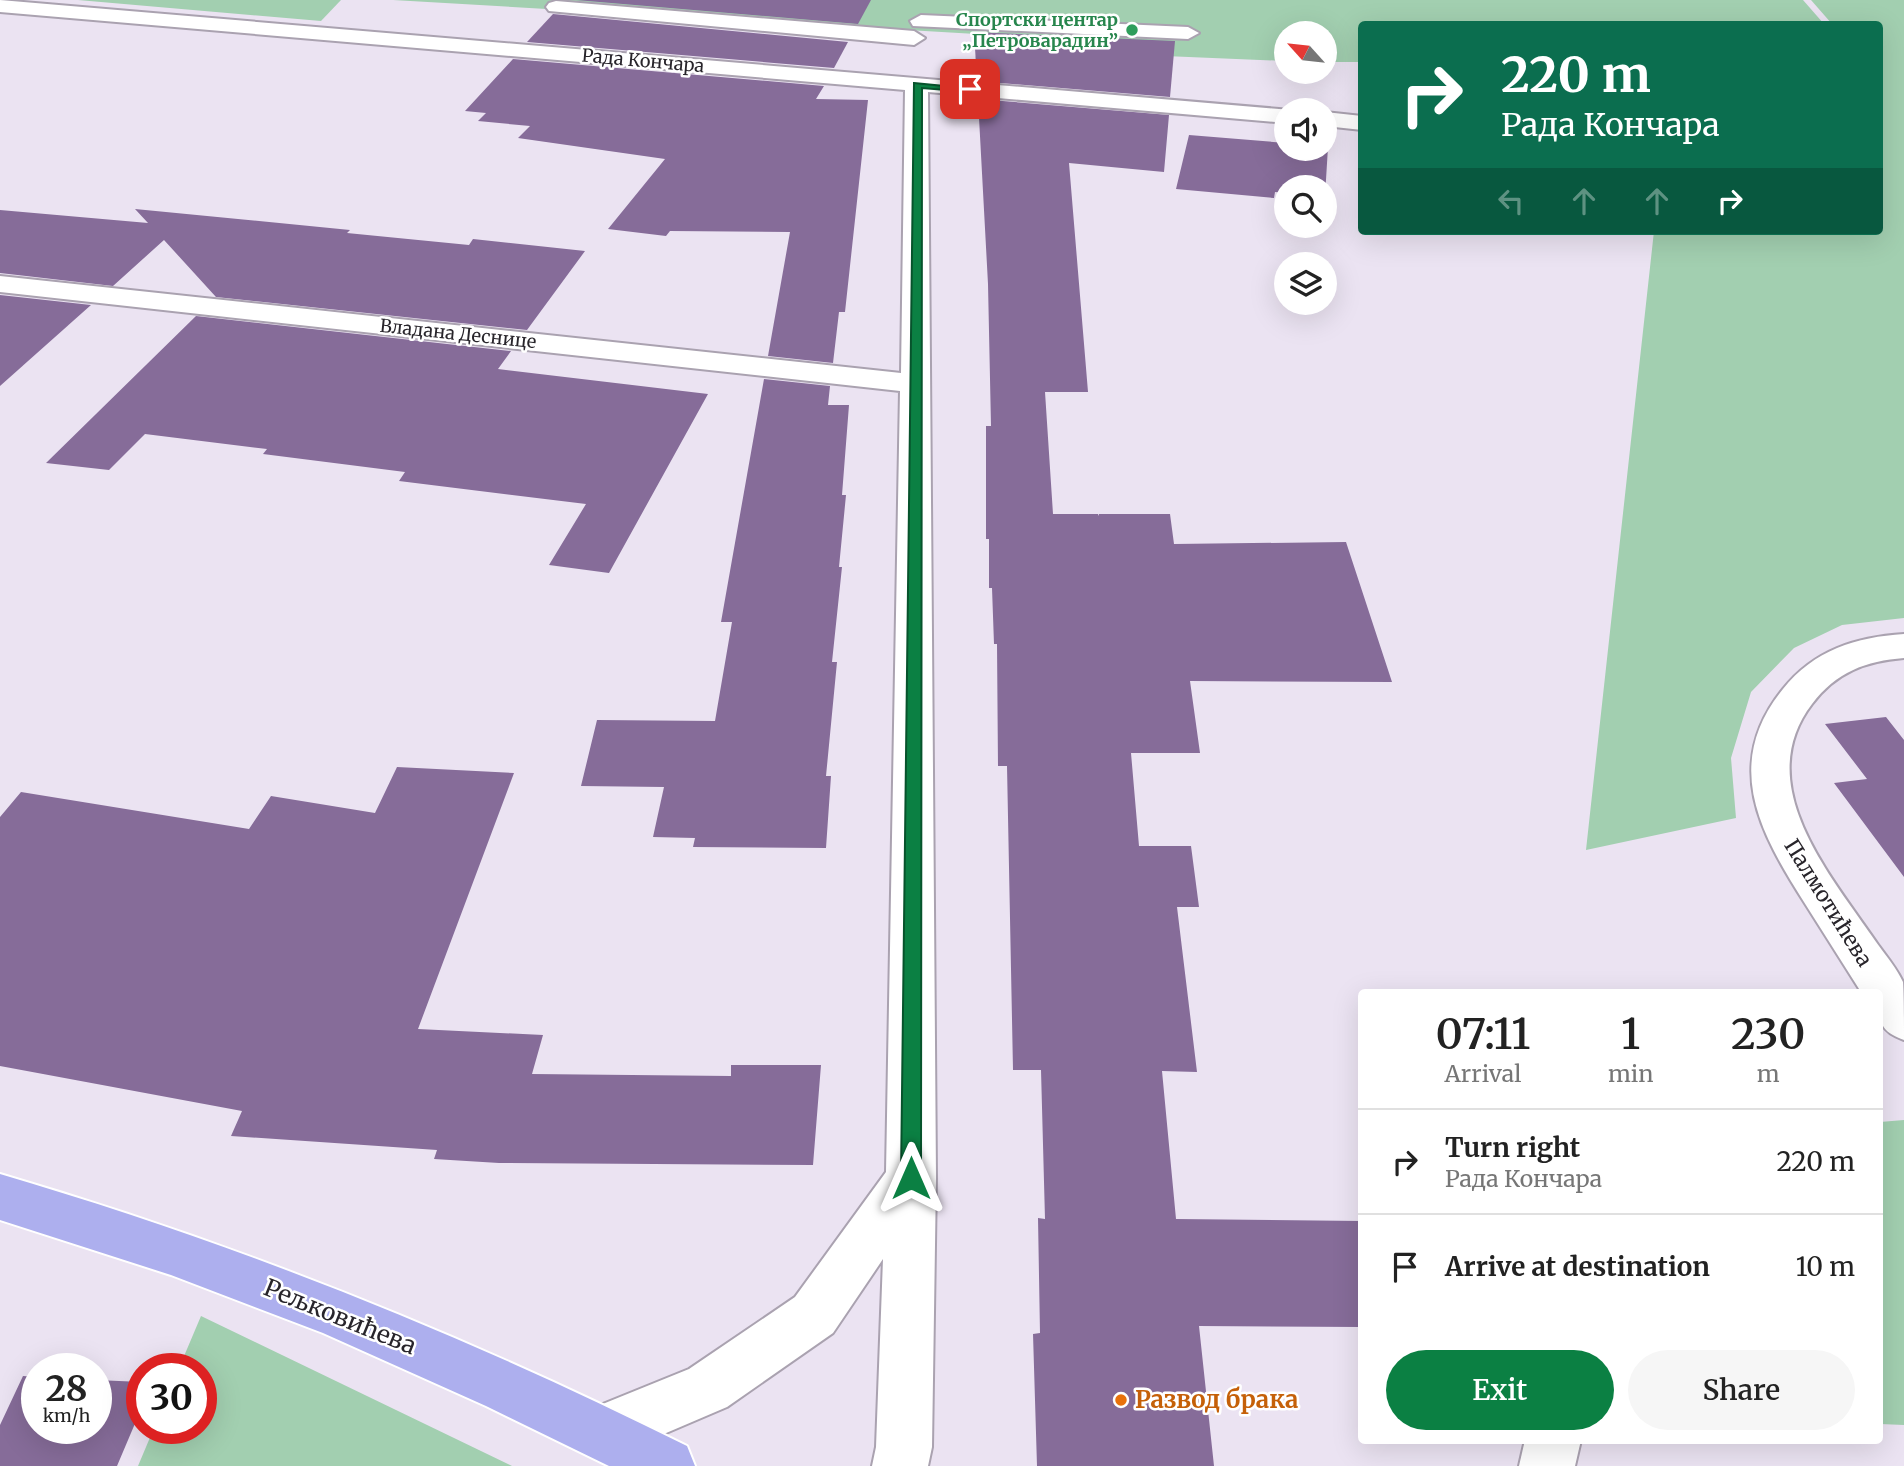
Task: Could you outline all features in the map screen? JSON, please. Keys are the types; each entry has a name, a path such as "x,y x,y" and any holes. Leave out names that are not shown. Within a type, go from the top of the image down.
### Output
{"main road":[{"name":"Рељковићева","path":"0,1197 115,1232 316,1306 436,1356 603,1432 667,1466"}],"street":[{"path":"900,1466 904,1447 911,1178 916,384 905,83 928,0"},
{"path":"1057,27 1060,0"},
{"name":"Рада Кончара","path":"0,6 1274,115"},
{"path":"556,6 918,29 1057,27 1188,33"},
{"path":"1337,120 1358,122"},
{"name":"Владана Деснице","path":"0,284 916,384"},
{"name":"Палмотићева","path":"1904,646 1862,651 1821,670 1792,701 1778,732 1771,761 1771,789 1778,819 1792,849 1904,1021"},
{"path":"603,1432 708,1388 814,1315 911,1178"},
{"path":"1547,1466 1552,1444"}],"green space":[{"path":"78,0 341,0 321,21"},
{"name":"Спортски центар „Петроварадин”","path":"393,0 1803,0 1821,21 1358,21 1358,62 1337,62 1337,21 1274,21 1274,61 973,48 976,34"},
{"path":"1811,0 1904,0 1904,618 1842,625 1794,648 1751,692 1731,758 1736,818 1586,850 1654,235 1883,235 1883,21 1829,21"},
{"path":"1904,1120 1904,1425 1883,1424 1883,1122"},
{"path":"201,1316 512,1466 138,1466 147,1444 217,1444 217,1353 185,1353"}],"building":[{"path":"576,0 871,0 858,24"},
{"path":"553,14 848,42 834,68 527,42"},
{"path":"974,32 1175,41 1170,97 977,81"},
{"path":"513,59 824,86 816,99 868,100 845,312 839,312 833,363 768,356 790,232 670,231 666,236 608,229 665,159 518,138 530,126 478,121 486,113 465,111"},
{"path":"978,99 1169,115 1164,172 1069,163 1088,392 1045,392 1053,514 1170,514 1174,544 1346,542 1392,682 1190,681 1200,753 1131,753 1139,846 1191,846 1199,907 1177,907 1197,1072 1162,1071 1176,1219 1358,1221 1358,1327 1199,1326 1214,1466 1037,1466 1033,1334 1040,1333 1038,1218 1045,1219 1041,1070 1013,1070 1007,766 998,766 997,644 994,644 992,588 989,588 989,539 986,539 986,426 991,426 988,284"},
{"path":"1189,135 1274,142 1274,161 1327,161 1326,175 1274,175 1274,198 1176,189"},
{"path":"135,209 350,230 347,233 469,245 473,239 585,251 527,330 216,297 164,240 113,286 0,273 0,210 148,223"},
{"path":"0,295 91,305 0,386"},
{"path":"196,316 511,351 498,369 708,394 609,573 549,565 586,504 399,481 405,472 263,454 267,449 145,434 109,470 46,463"},
{"path":"764,379 830,386 828,405 849,405 842,495 846,495 839,567 842,567 832,662 837,662 826,776 831,776 826,848 693,847 695,838 653,837 664,787 581,786 597,720 715,721 732,622 721,622"},
{"path":"1886,717 1904,740 1904,877 1834,783 1867,779 1825,724"},
{"path":"397,767 514,773 418,1029 543,1035 532,1074 731,1076 731,1065 821,1065 813,1165 499,1163 434,1159 437,1150 231,1136 242,1111 0,1066 0,817 21,792 249,829 271,796 375,813"},
{"path":"21,1380 21,1444 112,1444 112,1381 126,1381 126,1444 117,1466 0,1466 0,1425"}],"place":[{"name":"Спортски центар „Петроварадин”","path":"1132,30"},
{"name":"Развод брака","path":"1121,1400"}],"route":[{"path":"911,1178 918,85 970,89"}]}
